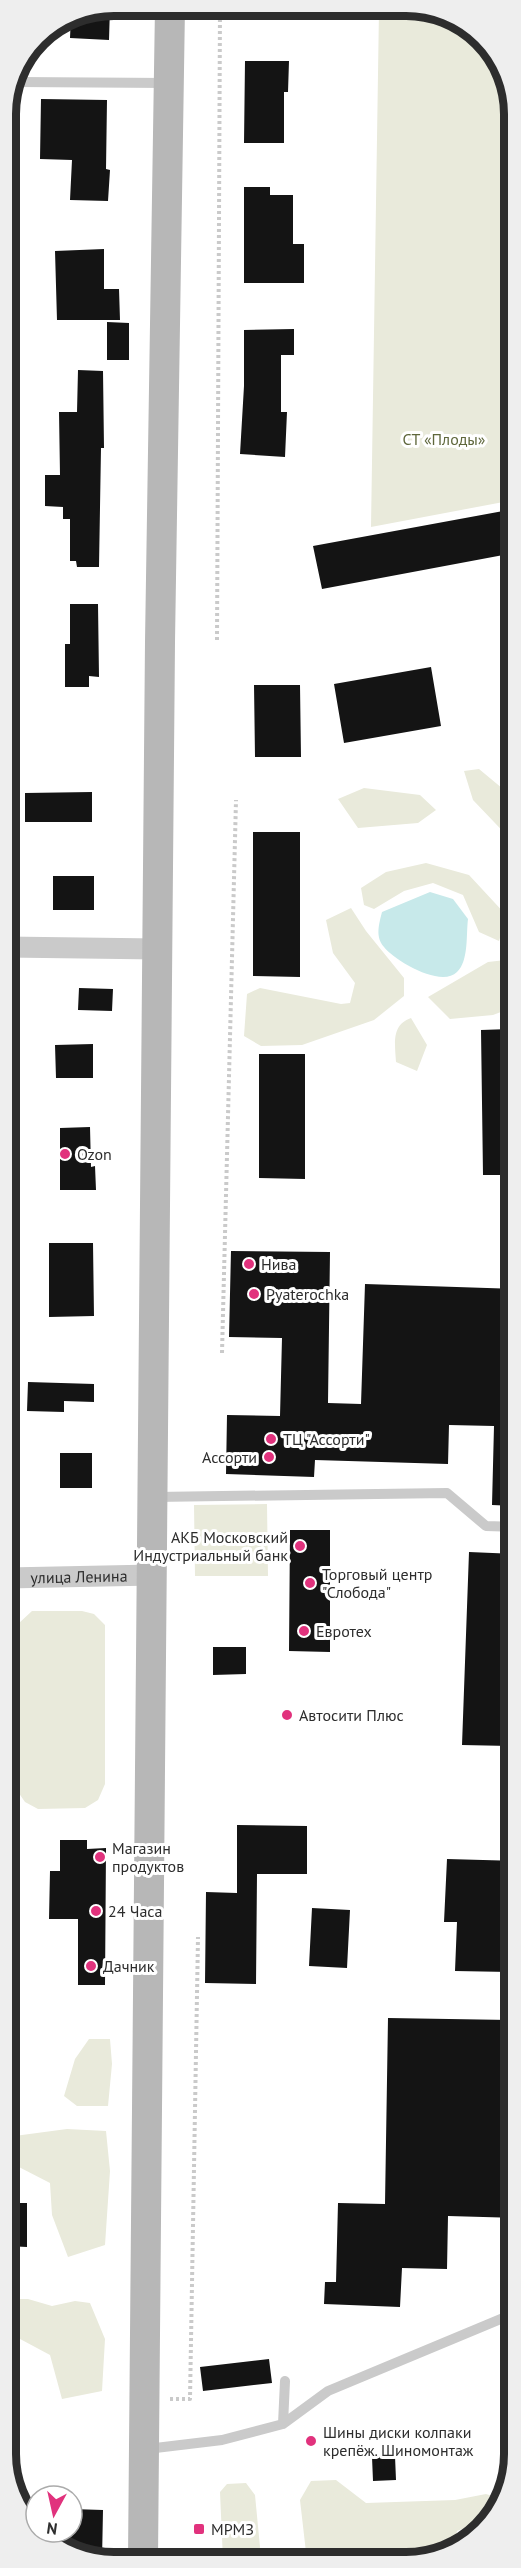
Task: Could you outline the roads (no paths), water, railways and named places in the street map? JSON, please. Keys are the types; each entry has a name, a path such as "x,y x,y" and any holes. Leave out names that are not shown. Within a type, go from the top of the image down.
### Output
{"main road":[{"path":"142,2552 170,16"}],"street":[{"path":"17,947 158,949"},
{"name":"улица Ленина","path":"16,1578 153,1575"}],"lane":[{"path":"23,82 169,83"},
{"path":"153,1497 447,1492 486,1526 504,1527"},
{"path":"144,2450 222,2440 283,2424 328,2391 504,2318"},
{"path":"283,2424 285,2380"}],"water":[{"path":"430,892 453,899 468,919 464,961 457,972 450,976 440,977 419,971 390,953 379,939 378,930 382,912"}],"place":[{"name":"Ozon","path":"65,1154"},
{"name":"Нива","path":"249,1264"},
{"name":"Pyaterochka","path":"254,1294"},
{"name":"ТЦ \"Ассорти\"","path":"271,1439"},
{"name":"Ассорти","path":"269,1457"},
{"name":"АКБ Московский Индустриальный банк","path":"300,1546"},
{"name":"Торговый центр \"Слобода\"","path":"310,1583"},
{"name":"Евротех","path":"304,1631"},
{"name":"Автосити Плюс","path":"287,1715"},
{"name":"Магазин продуктов","path":"100,1857"},
{"name":"24 Часа","path":"96,1911"},
{"name":"Дачник","path":"91,1966"},
{"name":"Шины диски колпаки крепёж. Шиномонтаж","path":"311,2441"},
{"name":"МРМЗ","path":"199,2529"}],"park label":[{"name":"СТ «Плоды»","path":"444,439"}]}
